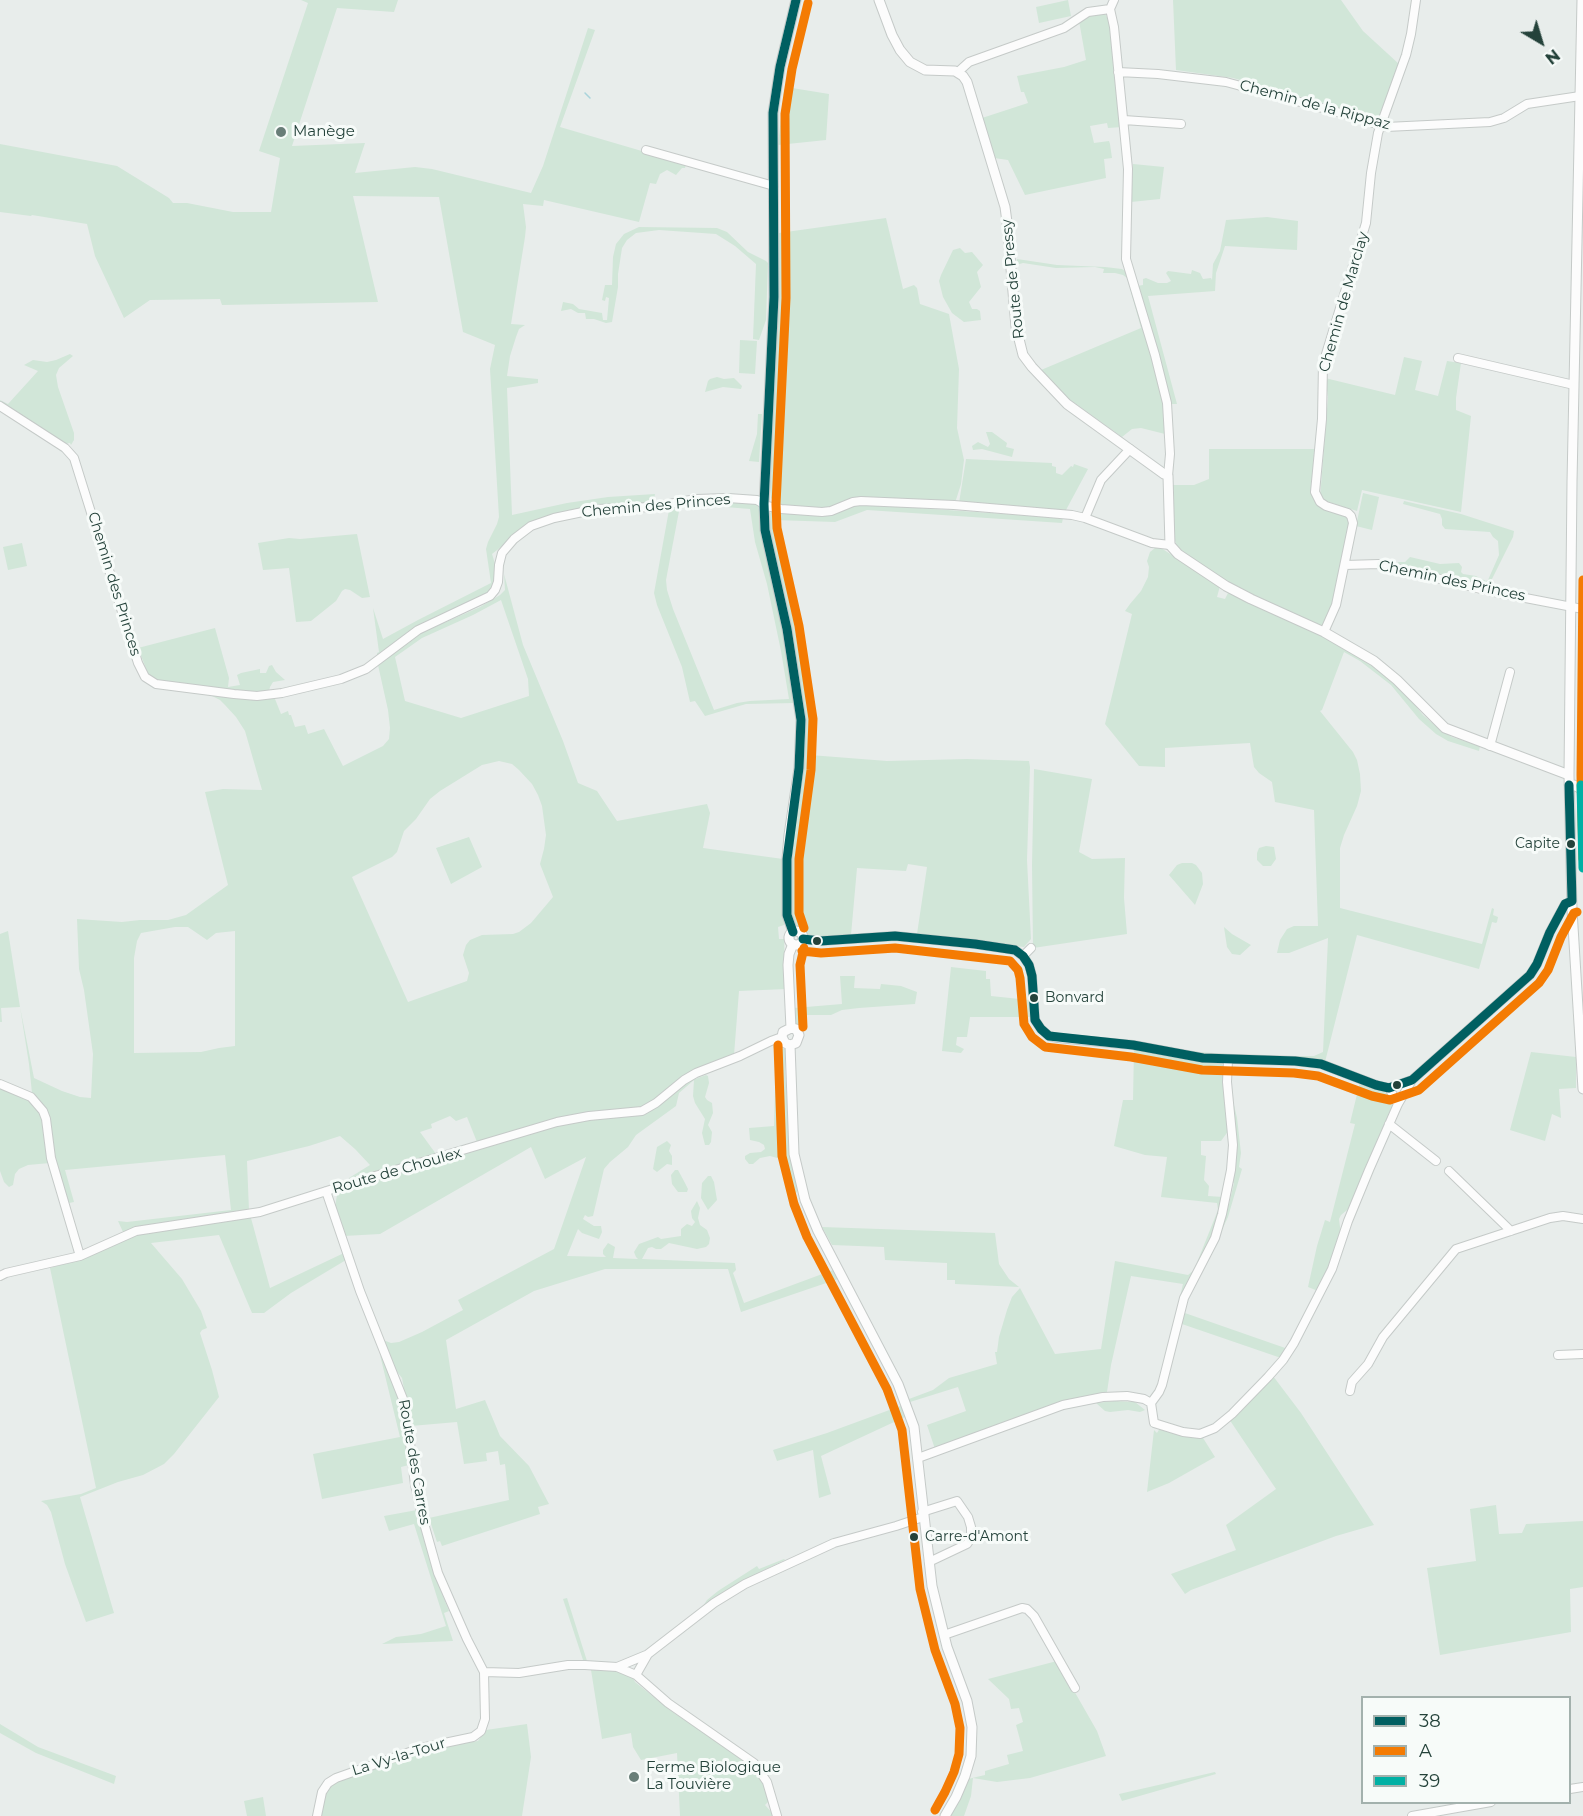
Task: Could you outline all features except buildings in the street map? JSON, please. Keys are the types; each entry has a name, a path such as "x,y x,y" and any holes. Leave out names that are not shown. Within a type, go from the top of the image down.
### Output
{"street":[{"path":"793,944 790,939 793,932 787,915 787,867 789,835 799,768 801,720 788,629 765,530 764,504 774,297 774,101 796,0"},
{"path":"879,0 892,35 910,62 923,70 947,69 958,72 969,62 1064,28 1088,12 1110,9"},
{"path":"1114,0 1110,9 1115,31 1128,178 1126,258 1167,404 1170,454 1168,476 1170,545"},
{"path":"1381,126 1406,55 1416,0"},
{"path":"1582,0 1569,785 1572,901 1579,950 1583,1089"},
{"name":"Route de Pressy","path":"958,72 965,78 969,88 1005,207 1015,256 1016,327 1019,344 1026,359 1067,404 1168,476"},
{"name":"Chemin de la Rippaz","path":"1118,72 1226,82 1381,126 1400,127 1490,122 1504,118 1527,104 1581,93"},
{"path":"1124,120 1181,124"},
{"name":"Chemin de Marclay","path":"1345,565 1353,526 1352,518 1344,512 1322,504 1315,492 1322,419 1322,375 1330,340 1366,223 1371,173 1381,126"},
{"path":"646,150 774,186"},
{"path":"1458,358 1574,385"},
{"name":"Chemin des Princes","path":"0,406 65,448 74,458 140,670 152,682 257,696 282,693 355,674 377,662 423,627 490,596 497,586 500,560 505,549 526,529 541,522 597,509 653,507 696,499 741,498 758,500 781,509 822,512 831,511 853,502 880,501 954,505 1072,515 1152,543 1170,545 1182,558 1226,586 1324,632 1382,667 1440,725 1450,731 1569,775"},
{"path":"1085,518 1101,480 1130,449"},
{"name":"Chemin des Princes","path":"1345,565 1379,564 1489,591 1583,609"},
{"path":"1324,632 1336,605 1345,565"},
{"path":"1490,746 1510,672"},
{"path":"1569,785 1583,790"},
{"path":"1228,1060 1227,1082 1233,1145 1231,1170 1222,1214 1215,1238 1184,1298 1160,1392 1151,1403 1154,1423 1183,1432 1204,1433 1215,1428 1232,1414 1283,1360 1332,1269 1348,1221 1389,1124 1412,1080 1530,975 1565,904 1572,901"},
{"path":"793,932 799,932 803,939"},
{"path":"803,939 816,941 895,936 1008,948 1019,952 1031,970 1035,1020 1041,1029 1058,1038 1133,1045 1228,1060 1295,1061 1321,1064 1389,1088 1412,1080"},
{"path":"793,944 800,943 803,939"},
{"path":"791,1028 788,965 793,944"},
{"path":"1023,956 1031,948"},
{"path":"791,1028 796,1029 799,1035 796,1043 790,1045 782,1037 783,1032 791,1028"},
{"name":"Route de Choulex","path":"0,1276 80,1256 136,1232 260,1212 557,1122 589,1116 642,1111 696,1073 782,1037"},
{"path":"790,1045 794,1154 803,1194 818,1231 898,1384 914,1427 929,1562 937,1610 968,1701 973,1738 966,1776 945,1816"},
{"path":"0,1084 31,1097 43,1111 51,1158 80,1256"},
{"path":"1389,1088 1398,1104"},
{"path":"1389,1124 1436,1161"},
{"path":"1449,1171 1511,1231"},
{"name":"Route des Carres","path":"326,1191 360,1291 403,1399 415,1485 438,1573 484,1672"},
{"path":"1350,1391 1352,1382 1368,1364 1383,1337 1452,1253 1463,1246 1550,1218 1563,1216 1583,1219"},
{"path":"1558,1356 1583,1354"},
{"path":"918,1458 1008,1424 1070,1404 1103,1397 1127,1396 1144,1399 1151,1403"},
{"path":"484,1672 519,1673 568,1665 617,1666 635,1661 648,1654 714,1603 745,1584 834,1543 896,1526 957,1501 968,1517 971,1538 967,1544 929,1562"},
{"path":"944,1635 1022,1608 1027,1609 1034,1616 1076,1688"},
{"path":"636,1675 648,1654"},
{"path":"617,1666 636,1675 668,1703 754,1763 767,1782 777,1816"},
{"name":"La Vy-la-Tour","path":"317,1816 324,1788 342,1775 421,1748 467,1739 478,1734 483,1729 485,1719 484,1672"},
{"path":"1412,1816 1485,1804"}],"green space":[{"path":"301,0 398,0 394,12 337,8 292,146 365,143 355,173 415,167 531,193 543,166 588,28 595,30 560,127 686,164 685,168 682,168 676,175 667,170 660,174 656,184 650,183 639,222 544,200 543,206 523,204 525,237 511,324 525,325 519,329 516,337 507,376 538,379 538,383 507,388 512,515 608,497 655,494 653,504 595,507 515,536 492,554 497,570 491,593 428,620 377,658 379,652 373,608 383,639 491,583 486,549 499,517 490,369 495,345 463,332 439,197 353,196 378,302 222,305 220,299 150,300 124,318 95,256 87,224 0,212 0,144 117,166 169,198 173,203 187,203 233,212 271,212 280,158 259,151 308,3"},
{"path":"1068,0 1071,16 1039,23 1036,7"},
{"path":"1173,0 1341,0 1363,31 1399,64 1380,119 1233,78 1176,70"},
{"path":"1101,13 1105,14 1109,20 1122,127 1108,128 1107,123 1090,126 1094,143 1109,141 1110,144 1112,158 1104,159 1106,178 1025,195 1008,160 994,158 982,118 1028,103 1024,92 1021,92 1017,76 1064,67 1086,60 1079,21"},
{"path":"786,87 829,94 826,140 778,145"},
{"path":"1133,164 1164,167 1160,199 1131,202"},
{"path":"1267,217 1298,221 1297,250 1225,246 1216,273 1215,291 1148,296 1177,404 1170,404 1137,286 1143,285 1143,279 1146,278 1158,283 1167,283 1171,281 1166,273 1168,271 1191,274 1192,270 1200,273 1203,279 1211,278 1212,280 1213,264 1220,251 1226,220"},
{"path":"886,218 903,289 914,285 917,288 920,304 949,314 959,369 957,428 964,460 961,484 955,503 853,499 823,509 777,505 771,498 769,478 778,309 779,233"},
{"path":"639,227 717,228 727,232 748,252 766,261 768,263 766,320 759,340 753,339 756,264 716,234 659,230 636,233 627,240 622,248 612,322 586,319 585,313 578,313 571,309 561,311 563,302 573,304 579,309 602,313 603,320 607,320 609,298 602,300 605,285 612,285 616,244 624,234"},
{"path":"960,248 965,253 972,252 983,265 977,272 981,287 969,302 972,309 980,311 981,320 964,322 952,313 943,297 939,281 941,275 953,250"},
{"path":"1017,259 1057,265 1105,267 1125,271 1151,350 1164,400 1168,462 1164,469 1167,459 1165,434 1141,428 1132,429 1122,437 1062,394 1041,370 1141,328 1127,278 1115,273 1103,273 1104,269 1095,267 1056,268 1023,263 1016,265"},
{"path":"740,340 757,341 755,374 739,373"},
{"path":"70,354 73,356 59,368 56,375 74,433 71,445 70,443 65,444 0,402 0,400 8,404 38,371 24,365 33,360 47,362"},
{"path":"1404,357 1422,361 1415,390 1438,396 1447,361 1461,363 1456,410 1471,416 1461,512 1362,490 1357,511 1320,498 1328,397 1325,378 1395,395"},
{"path":"717,377 734,378 742,386 741,389 723,387 705,392 708,381"},
{"path":"758,414 762,414 759,462 749,461 757,434"},
{"path":"986,432 992,432 1007,443 1006,447 1014,449 1012,457 982,449 973,450 972,446 978,442 988,447 990,444"},
{"path":"1209,449 1314,449 1313,492 1315,501 1350,519 1332,609 1325,624 1321,626 1263,602 1189,559 1178,549 1174,538 1173,485 1194,485 1209,479"},
{"path":"966,459 1052,463 1052,466 1056,467 1056,473 1062,475 1074,464 1088,469 1066,510 959,503"},
{"path":"1363,493 1379,497 1372,530 1356,526"},
{"path":"702,501 754,502 758,506 776,590 795,703 746,704 705,716 695,701 690,702 682,667 654,593 669,510 680,506 666,580 667,590 714,710 750,701 789,699 781,651 767,584 755,542 750,509 701,505"},
{"path":"1404,501 1461,514 1514,531 1488,587 1399,565 1398,562 1405,562 1410,557 1440,564 1459,563 1463,574 1476,576 1486,581 1499,555 1498,541 1490,532 1445,529 1440,514 1403,504"},
{"path":"861,504 1063,518 1062,523 867,510 835,522 775,520 809,707 810,755 887,761 967,759 1029,761 1027,860 1031,939 1024,947 917,934 927,867 908,864 906,871 857,868 851,935 811,937 794,923 791,914 790,872 794,821 804,758 805,722 785,597 768,515 772,511 821,515"},
{"path":"357,534 370,597 362,598 345,589 336,601 311,621 296,622 289,568 263,570 258,543 289,538"},
{"path":"22,543 27,566 8,570 3,547"},
{"path":"1155,548 1161,548 1220,586 1217,597 1225,599 1229,591 1264,610 1311,629 1377,666 1437,727 1452,737 1480,746 1479,751 1448,741 1436,734 1419,719 1391,685 1360,661 1344,652 1320,711 1353,752 1360,774 1361,791 1357,806 1340,848 1340,908 1482,944 1492,908 1494,909 1493,915 1498,917 1496,923 1492,922 1479,969 1357,935 1325,1062 1291,1057 1257,1058 1199,1054 1170,1049 1171,1046 1174,1049 1199,1052 1258,1056 1314,1056 1323,1052 1328,938 1289,953 1277,953 1280,940 1287,929 1294,926 1318,926 1314,810 1275,802 1272,782 1254,767 1250,743 1165,748 1165,767 1139,766 1105,724 1132,614 1125,611 1141,591 1148,577 1147,561 1150,552"},
{"path":"504,574 523,645 578,783 597,791 617,821 707,804 710,813 703,848 783,859 784,925 778,927 779,939 784,939 786,989 739,991 734,1055 686,1075 644,1106 477,1142 467,1117 456,1121 450,1116 431,1124 432,1128 420,1132 436,1154 349,1181 349,1178 370,1165 340,1136 247,1161 249,1211 136,1227 123,1232 118,1221 127,1222 231,1210 225,1155 65,1170 74,1202 69,1203 55,1158 49,1119 44,1105 32,1093 20,1007 34,1078 62,1091 91,1098 93,1054 79,969 77,919 122,922 168,920 186,915 228,885 205,792 223,789 262,790 245,731 225,705 210,695 275,699 281,714 288,711 295,727 305,725 308,734 324,729 343,766 383,746 389,739 388,710 378,665 421,633 480,607 500,595 505,590","holes":["501,600 528,679 529,696 461,718 405,701 395,657 422,638","499,761 512,764 532,784 538,795 546,835 540,864 553,897 531,923 519,932 482,935 470,940 463,955 469,973 467,981 408,1002 352,877 392,857 397,852 404,831 430,799 482,765","188,927 207,940 216,933 235,931 235,1046 201,1052 134,1053 134,958 141,933"]},
{"path":"215,628 229,678 228,687 240,685 237,675 241,673 260,669 260,673 266,673 272,665 285,680 273,682 269,691 243,693 160,681 149,676 138,648"},
{"path":"1034,769 1092,779 1079,852 1092,859 1125,858 1124,898 1127,934 1033,948"},
{"path":"469,837 482,867 451,884 436,848"},
{"path":"1274,847 1276,859 1271,866 1263,866 1257,860 1259,848"},
{"path":"1182,863 1196,865 1202,873 1203,884 1195,905 1169,875 1177,865"},
{"path":"1224,927 1251,945 1240,955 1232,954 1227,947"},
{"path":"8,931 20,1007 1,1008 2,1022 0,1022 0,934"},
{"path":"951,967 986,971 986,979 990,979 991,996 1029,1000 1031,1017 970,1017 967,1037 957,1037 956,1045 964,1049 961,1053 942,1051"},
{"path":"840,976 855,976 854,988 880,989 881,984 901,986 917,992 915,1004 842,1010 831,1015 799,1015 799,1024 796,1025 794,1008 842,1004"},
{"path":"773,1046 785,1049 789,1132 798,1190 790,1203 785,1185 787,1176 785,1160 770,1156 749,1164 745,1159 745,1156 750,1153 761,1152 765,1149 764,1145 759,1142 750,1140 749,1128 774,1126 776,1056"},
{"path":"1134,1048 1217,1062 1225,1069 1229,1130 1221,1141 1201,1141 1201,1155 1206,1156 1204,1180 1209,1186 1208,1196 1223,1197 1212,1237 1202,1254 1172,1339 1170,1338 1183,1284 1131,1276 1107,1392 1077,1398 935,1449 927,1425 966,1411 958,1387 910,1402 909,1399 933,1390 949,1378 997,1364 995,1352 997,1352 1007,1310 1012,1297 1020,1288 1055,1354 1101,1349 1115,1261 1188,1275 1194,1270 1218,1210 1217,1203 1161,1197 1167,1157 1145,1155 1114,1146 1123,1100 1133,1100"},
{"path":"1531,1052 1576,1057 1576,1088 1559,1089 1561,1118 1552,1114 1545,1141 1510,1130"},
{"path":"706,1075 709,1083 705,1097 712,1103 713,1113 708,1125 712,1132 709,1145 705,1145 702,1133 705,1119 693,1096 694,1080 679,1093 676,1106 636,1135 628,1147 604,1169 593,1216 585,1215 583,1219 594,1226 601,1226 602,1232 599,1239 582,1233 578,1229 567,1256 606,1257 603,1250 608,1243 615,1247 613,1258 638,1259 634,1252 639,1244 658,1237 661,1239 681,1236 681,1229 687,1224 692,1226 695,1222 691,1211 697,1201 700,1208 698,1218 700,1225 707,1230 710,1238 709,1244 697,1249 669,1243 661,1249 648,1248 642,1259 735,1263 736,1270 733,1273 744,1303 833,1270 838,1279 741,1312 728,1269 605,1269 534,1291 446,1340 456,1409 485,1400 500,1436 529,1466 549,1504 538,1507 540,1514 442,1546 440,1541 437,1542 429,1518 509,1500 505,1464 500,1465 498,1451 486,1453 487,1461 464,1464 457,1422 411,1426 402,1378 394,1368 383,1340 391,1343 399,1342 422,1332 463,1310 458,1300 554,1249 586,1157 545,1179 531,1147 380,1234 344,1236 335,1207 337,1195 346,1188 568,1123 637,1114 687,1082"},
{"path":"1360,1082 1382,1090 1388,1095 1394,1108 1352,1206 1339,1219 1341,1235 1331,1266 1318,1291 1308,1287 1325,1220 1330,1222 1355,1124 1350,1123"},
{"path":"0,1086 30,1100 42,1115 50,1163 28,1165 19,1169 15,1174 13,1185 9,1187 4,1182 0,1171"},
{"path":"1231,1105 1234,1105 1237,1118 1241,1153 1239,1167 1242,1169 1228,1217 1221,1232 1226,1204 1229,1204 1234,1183 1232,1182"},
{"path":"667,1141 671,1145 669,1151 672,1156 672,1165 667,1164 657,1172 653,1169 657,1147"},
{"path":"678,1170 688,1189 687,1192 678,1192 672,1184 671,1175"},
{"path":"708,1176 711,1176 714,1182 717,1200 708,1210 701,1198 702,1183"},
{"path":"251,1218 270,1288 344,1253 346,1260 291,1293 264,1313 252,1313 219,1235 151,1243 182,1279 201,1311 207,1328 200,1333 219,1397 164,1464 143,1475 80,1497 114,1613 86,1622 65,1564 51,1512 41,1501 81,1494 96,1488 50,1268 90,1256 136,1235"},
{"path":"822,1227 995,1233 999,1264 1009,1279 1019,1287 955,1284 955,1280 947,1280 947,1263 885,1260 884,1247 832,1245"},
{"path":"1182,1312 1288,1349 1281,1358 1179,1323"},
{"path":"380,1355 397,1388 403,1413 409,1465 401,1467 403,1483 322,1499 313,1454 400,1437"},
{"path":"1273,1376 1301,1413 1374,1525 1336,1536 1185,1594 1171,1574 1236,1550 1226,1525 1276,1489 1229,1419"},
{"path":"1135,1402 1145,1410 1110,1412 1105,1411 1096,1403"},
{"path":"903,1405 907,1416 821,1456 831,1494 819,1498 813,1450 777,1461 773,1450"},
{"path":"1160,1428 1182,1436 1203,1438 1215,1457 1169,1483 1147,1492 1154,1430 1157,1433"},
{"path":"1496,1505 1499,1534 1522,1533 1526,1524 1583,1521 1583,1587 1570,1589 1571,1632 1440,1655 1427,1568 1476,1561 1470,1509"},
{"path":"417,1510 449,1611 444,1613 453,1641 382,1644 396,1637 421,1634 446,1626 414,1524 389,1531 384,1516"},
{"path":"784,1559 703,1606 718,1591 757,1566 759,1569"},
{"path":"567,1598 587,1661 584,1663 563,1599"},
{"path":"1057,1661 1097,1731 1106,1756 1030,1778 997,1782 973,1778 971,1796 964,1816 948,1816 968,1779 985,1775 985,1771 1009,1764 1007,1755 1023,1751 1016,1725 1023,1722 1019,1708 1011,1709 1009,1699 988,1679"},
{"path":"591,1670 615,1671 632,1676 635,1682 674,1713 745,1760 758,1773 770,1800 765,1805 775,1816 680,1816 677,1753 641,1760 633,1747 631,1733 602,1739"},
{"path":"0,1724 38,1747 116,1776 114,1784 36,1753 0,1733"},
{"path":"527,1724 531,1757 522,1816 319,1816 325,1793 333,1782 437,1746 478,1741 486,1730"},
{"path":"1215,1772 1216,1774 1122,1801 1119,1794"},
{"path":"263,1797 266,1816 247,1816 244,1801"}],"waterway":[{"path":"585,93 590,98"}],"transit line":[{"name":"38","path":"793,932 787,915 787,859 799,768 801,720 787,629 765,530 764,504 774,297 773,113 780,67 796,0"},
{"name":"A","path":"804,928 799,913 799,859 811,770 813,719 799,626 777,528 776,504 786,298 785,114 792,69 808,3"},
{"name":"A","path":"1583,580 1581,775 1583,859"},
{"name":"38","path":"1569,785 1572,901"},
{"name":"39","path":"1581,785 1583,868"},
{"name":"38","path":"803,939 820,941 895,936 1015,950 1029,965 1035,1020 1049,1036 1133,1045 1203,1058 1321,1064 1389,1088 1412,1080 1530,975 1565,904 1572,901"},
{"name":"A","path":"802,951 821,953 895,948 1010,961 1018,970 1020,978 1024,1024 1032,1037 1045,1047 1131,1057 1202,1070 1318,1076 1372,1096 1390,1100 1419,1090 1539,983 1548,970 1561,937 1574,913 1577,912"},
{"name":"A","path":"803,1027 800,965 804,948"},
{"name":"A","path":"778,1045 782,1156 794,1204 807,1237 887,1389 902,1430 920,1589 935,1650 955,1704 960,1728 959,1754 954,1772 935,1810"}],"place":[{"name":"Manège","path":"281,132"},
{"name":"Capite","path":"1571,844"},
{"name":"Bonvard","path":"1034,998"},
{"name":"Carre-d'Amont","path":"914,1537"},
{"name":"Ferme Biologique La Touvière","path":"634,1777"}]}
